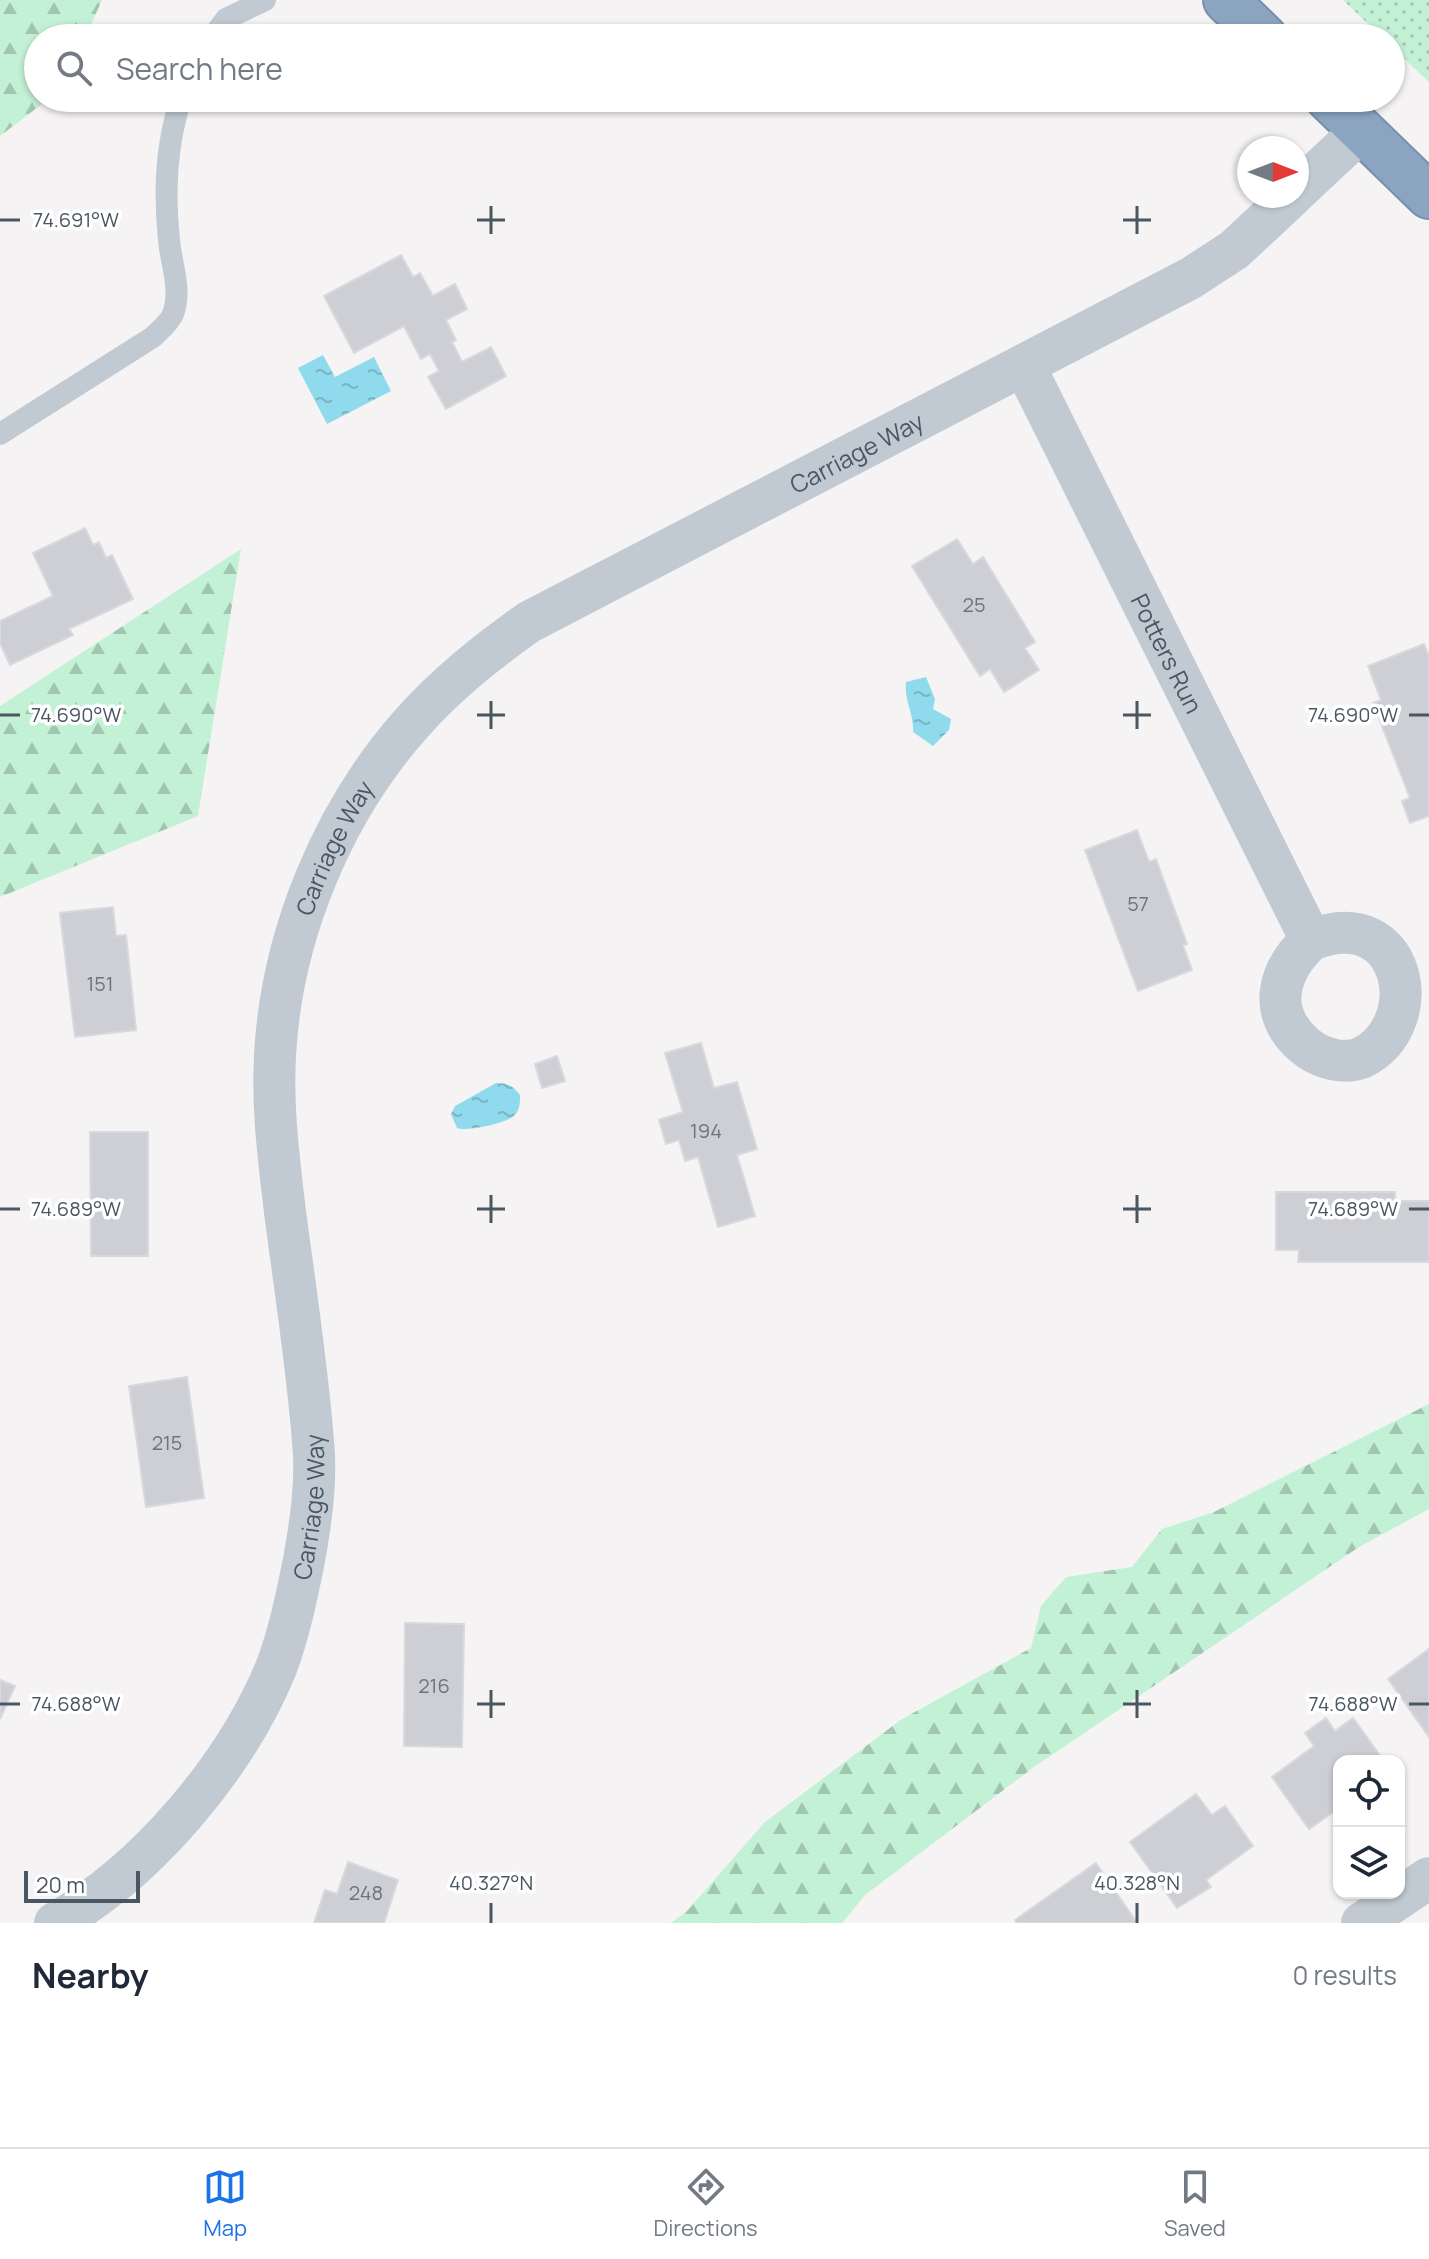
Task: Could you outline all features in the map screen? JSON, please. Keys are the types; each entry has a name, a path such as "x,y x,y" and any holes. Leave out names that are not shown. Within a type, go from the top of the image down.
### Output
{"highway":[{"path":"1226,0 1251,24"},
{"path":"1342,112 1429,196"}],"street":[{"path":"1309,180 1361,131"},
{"name":"Carriage Way","path":"55,1923 113,1882 165,1834 206,1788 246,1728 270,1679 296,1598 311,1522 314,1445 274,1122 275,1053 284,986 304,910 334,838 369,778 411,724 463,672 529,622 1191,278 1234,250 1279,208"},
{"name":"Potters Run","path":"1024,365 1311,940"},
{"path":"1362,1923 1429,1878"}],"lane":[{"path":"222,24 226,19 265,0"},
{"path":"0,434 153,337 173,316 177,291 169,241 166,180 170,133 177,112"}],"green space":[{"path":"0,0 102,0 91,24 24,24 24,112 32,112 0,136"},
{"path":"1343,0 1429,0 1429,82 1405,59 1405,24 1368,24"},
{"path":"241,549 198,816 0,897 0,706"},
{"path":"1429,1404 1429,1509 1359,1547 1034,1767 865,1895 842,1923 671,1923 687,1911 765,1822 902,1719 1031,1648 1041,1606 1066,1577 1132,1567 1162,1529 1214,1512"}],"water":[{"path":"323,355 335,377 374,357 391,391 327,424 298,368"},
{"path":"926,677 935,699 933,709 951,719 949,730 933,746 913,732 906,695 906,682"},
{"path":"496,1083 510,1086 520,1095 515,1115 487,1126 457,1128 451,1114 455,1106"}],"building":[{"path":"401,255 413,277 420,273 433,296 455,284 467,309 446,320 462,362 491,347 506,376 446,409 428,377 439,371 430,354 421,359 404,326 354,353 324,296"},
{"path":"85,528 93,545 99,542 106,558 112,555 133,599 69,629 73,635 10,665 0,643 0,621 53,596 33,553"},
{"path":"957,539 973,564 983,557 1035,642 1025,648 1039,670 1004,692 990,669 980,676 912,566"},
{"path":"1424,644 1429,656 1429,816 1410,823 1402,801 1410,798 1373,703 1381,700 1368,666"},
{"path":"1137,830 1149,862 1156,859 1187,944 1183,945 1192,970 1138,991 1085,850"},
{"path":"113,907 116,936 126,935 136,1030 75,1037 60,913"},
{"path":"701,1043 714,1088 737,1082 757,1149 737,1155 755,1216 718,1227 698,1157 685,1161 679,1140 666,1144 659,1120 683,1112 665,1053"},
{"path":"557,1056 565,1081 542,1088 535,1064"},
{"path":"90,1132 148,1132 148,1256 91,1256"},
{"path":"1276,1192 1395,1192 1395,1201 1429,1201 1429,1262 1298,1262 1299,1250 1276,1250"},
{"path":"187,1377 204,1498 146,1507 129,1386"},
{"path":"405,1623 464,1624 462,1747 404,1746"},
{"path":"1429,1649 1429,1737 1388,1679"},
{"path":"0,1680 15,1686 0,1719"},
{"path":"1326,1718 1335,1731 1353,1718 1380,1755 1333,1755 1333,1812 1309,1829 1272,1777 1314,1746 1305,1733"},
{"path":"1196,1794 1212,1815 1225,1806 1253,1846 1206,1880 1211,1887 1177,1908 1130,1842"},
{"path":"348,1862 398,1880 384,1923 314,1923 325,1890 337,1894"},
{"path":"1096,1863 1137,1923 1017,1923 1015,1920"}]}
